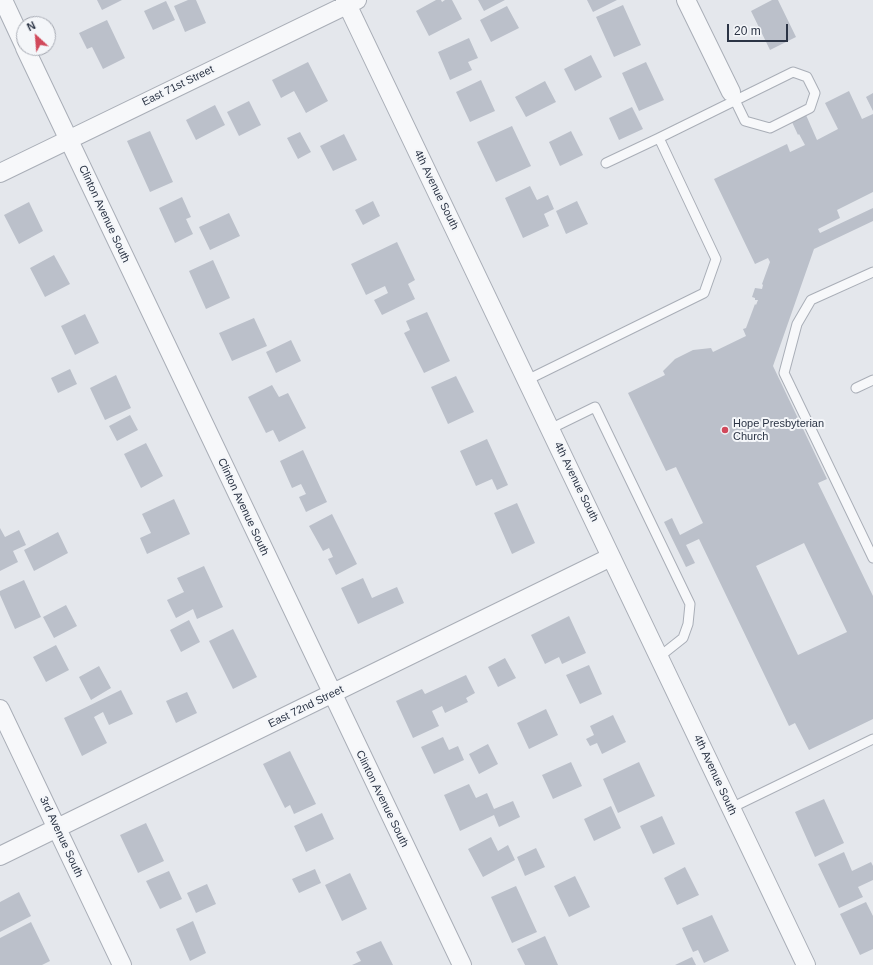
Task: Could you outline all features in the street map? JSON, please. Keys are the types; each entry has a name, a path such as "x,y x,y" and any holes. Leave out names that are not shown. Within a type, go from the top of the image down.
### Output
{"street":[{"path":"3,0 16,28"},
{"path":"686,0 733,96"},
{"name":"East 71st Street","path":"0,173 349,2"},
{"name":"4th Avenue South","path":"349,2 550,429 806,965"},
{"name":"Clinton Avenue South","path":"29,56 462,965"},
{"name":"East 72nd Street","path":"0,856 611,557"},
{"name":"3rd Avenue South","path":"0,709 122,965"}],"lane":[{"path":"606,163 659,138 733,96 793,72 807,77 815,93 810,108 770,128 745,121 733,96"},
{"path":"527,380 704,293 716,259 659,138"},
{"path":"873,272 811,300 797,324 784,373 873,558"},
{"path":"856,388 873,380"},
{"path":"550,429 595,407 690,604 688,624 683,638 659,657"},
{"path":"731,808 873,739"}],"building":[{"path":"97,0 122,0 102,10"},
{"path":"188,0 196,0 206,23 185,32 174,6"},
{"path":"436,0 441,0 442,2 445,0 452,0 462,19 429,36 416,11"},
{"path":"478,0 505,0 484,11"},
{"path":"587,0 617,0 593,12"},
{"path":"772,0 778,0 796,37 770,50 751,11"},
{"path":"166,1 175,20 153,30 144,11"},
{"path":"623,5 641,45 614,57 596,17"},
{"path":"507,6 519,28 491,42 480,20"},
{"path":"107,20 125,58 103,69 92,47 87,49 79,33"},
{"path":"469,38 478,58 468,62 472,70 450,80 438,52"},
{"path":"591,55 602,77 575,91 564,69"},
{"path":"308,62 328,101 306,113 294,91 281,98 272,80"},
{"path":"646,62 664,100 639,111 622,73"},
{"path":"481,80 495,111 470,122 456,92"},
{"path":"545,81 556,102 526,117 515,97"},
{"name":"Hope Presbyterian Church","path":"849,91 862,119 873,114 873,192 837,210 840,218 818,229 820,233 873,208 873,221 814,249 773,366 827,479 818,483 873,596 873,719 809,750 795,723 789,726 699,539 686,545 695,563 686,567 664,522 672,518 680,535 703,523 676,467 666,471 628,393 665,375 663,371 675,359 693,350 711,348 713,352 746,336 743,329 746,328 758,300 755,300 755,298 752,297 755,288 762,289 762,284 770,262 768,258 755,264 714,179 787,144 790,152 805,145 792,122 806,115 817,140 838,129 825,103","holes":["804,543 847,632 798,655 756,566"]},
{"path":"873,93 873,111 866,97"},
{"path":"249,101 261,125 239,136 227,112"},
{"path":"215,105 225,125 196,140 186,120"},
{"path":"632,107 643,129 619,140 609,118"},
{"path":"512,126 531,166 496,182 477,142"},
{"path":"150,131 173,182 150,192 127,141"},
{"path":"571,131 583,155 560,166 549,142"},
{"path":"300,132 311,152 298,159 287,138"},
{"path":"344,134 357,160 333,171 320,146"},
{"path":"530,186 537,200 548,195 554,209 544,214 549,226 523,238 505,198"},
{"path":"182,197 191,217 186,219 193,234 175,243 159,208"},
{"path":"373,201 380,216 363,225 355,210"},
{"path":"577,201 588,224 566,234 556,211"},
{"path":"29,202 43,231 19,244 4,215"},
{"path":"229,213 240,236 210,250 199,227"},
{"path":"397,242 415,280 408,284 415,299 382,315 374,300 388,293 385,286 366,295 351,264"},
{"path":"54,255 70,284 45,297 30,268"},
{"path":"213,260 230,298 206,309 189,271"},
{"path":"427,312 450,361 424,373 404,333 410,330 406,321"},
{"path":"85,314 99,343 75,355 61,326"},
{"path":"254,318 267,346 232,361 219,333"},
{"path":"291,340 301,361 276,373 266,352"},
{"path":"70,369 77,384 58,393 51,378"},
{"path":"116,375 131,408 105,420 90,388"},
{"path":"456,376 474,412 448,424 431,387"},
{"path":"272,385 279,397 288,393 306,428 279,442 273,430 266,433 248,397"},
{"path":"130,415 138,430 117,441 109,426"},
{"path":"487,439 508,485 497,490 492,479 476,486 460,451"},
{"path":"146,443 163,476 141,488 124,454"},
{"path":"303,450 327,502 306,512 299,497 306,494 301,484 292,488 280,461"},
{"path":"174,499 190,534 147,554 140,538 151,533 142,514"},
{"path":"517,503 535,543 512,554 494,513"},
{"path":"332,514 357,564 336,575 328,559 333,557 329,548 323,551 309,526"},
{"path":"0,528 5,537 19,530 26,545 13,551 18,562 0,571"},
{"path":"58,532 68,553 34,571 24,550"},
{"path":"204,566 223,607 197,619 193,609 176,618 167,600 184,592 177,578"},
{"path":"363,578 372,598 397,587 404,603 358,624 341,588"},
{"path":"24,580 41,617 15,629 0,595 0,591"},
{"path":"66,605 77,626 54,638 43,617"},
{"path":"569,616 586,653 562,664 559,657 545,664 531,635"},
{"path":"189,620 200,642 181,652 170,630"},
{"path":"233,629 257,677 233,689 209,641"},
{"path":"56,645 69,670 46,682 33,657"},
{"path":"505,658 516,678 498,687 488,667"},
{"path":"589,665 602,694 580,704 566,675"},
{"path":"99,666 111,688 91,700 79,677"},
{"path":"466,675 475,693 466,698 468,702 445,713 442,706 432,711 439,726 413,738 396,701 422,689 425,694"},
{"path":"121,690 133,714 109,725 103,712 94,717 107,743 82,756 64,718"},
{"path":"187,692 197,713 176,723 166,701"},
{"path":"546,709 558,735 529,749 517,723"},
{"path":"613,715 626,742 602,754 597,743 590,746 586,739 594,735 590,726"},
{"path":"443,737 449,750 458,746 464,760 434,774 421,747"},
{"path":"488,744 498,764 479,774 469,754"},
{"path":"290,751 316,804 294,814 290,805 285,808 263,764"},
{"path":"571,762 582,786 553,799 542,775"},
{"path":"639,762 655,796 618,813 603,779"},
{"path":"469,784 476,798 487,793 494,809 513,801 520,817 499,827 494,815 460,831 444,795"},
{"path":"824,799 844,843 815,857 795,812"},
{"path":"611,806 621,828 594,841 584,819"},
{"path":"322,813 334,839 306,852 294,826"},
{"path":"662,816 675,844 653,854 640,826"},
{"path":"146,823 164,861 138,873 120,835"},
{"path":"491,837 498,851 508,845 515,860 483,877 468,849"},
{"path":"536,848 545,867 525,876 517,857"},
{"path":"844,852 852,871 871,862 873,866 873,880 858,887 863,897 839,908 818,864"},
{"path":"685,867 699,895 677,905 664,878"},
{"path":"315,869 321,883 299,893 292,879"},
{"path":"169,871 182,899 160,909 146,881"},
{"path":"350,873 367,909 342,921 325,885"},
{"path":"575,876 590,907 569,917 554,886"},
{"path":"207,884 216,904 196,913 187,893"},
{"path":"516,886 537,932 512,943 491,897"},
{"path":"19,892 31,916 0,932 0,902"},
{"path":"866,902 873,916 873,949 860,955 840,914"},
{"path":"712,915 729,951 704,963 698,950 693,952 682,928"},
{"path":"193,921 206,953 190,961 176,929"},
{"path":"31,922 50,961 42,965 0,965 0,938"},
{"path":"545,936 558,965 525,965 517,949"},
{"path":"381,941 393,965 352,965 361,961 356,952"},
{"path":"692,957 696,965 675,965"}],"place":[{"name":"Hope Presbyterian Church","path":"725,430"}]}
